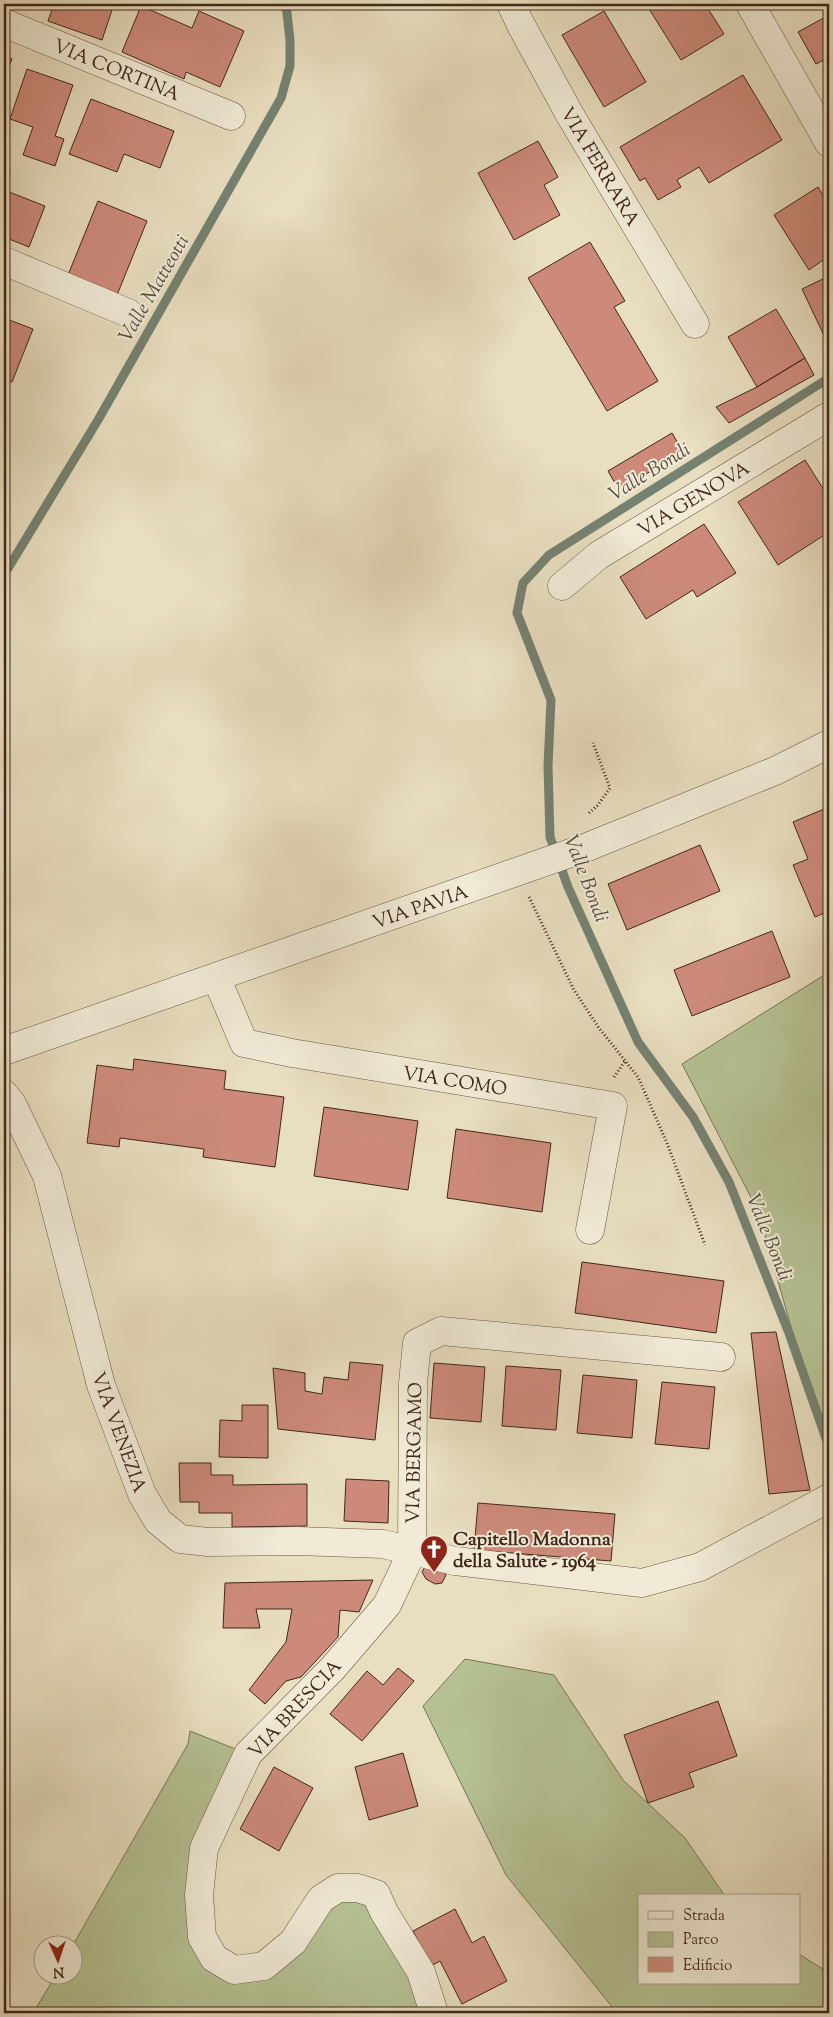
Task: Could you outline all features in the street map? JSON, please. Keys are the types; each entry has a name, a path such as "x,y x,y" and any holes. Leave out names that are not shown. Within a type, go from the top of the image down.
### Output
{"street":[{"name":"VIA FERRARA","path":"511,4 570,115 695,324"},
{"path":"750,4 829,143"},
{"name":"VIA CORTINA","path":"4,23 230,116"},
{"path":"4,261 128,313"},
{"name":"VIA GENOVA","path":"562,586 599,555 829,416"},
{"name":"VIA PAVIA","path":"4,1051 585,848 775,771 829,744"},
{"name":"VIA COMO","path":"216,977 244,1043 292,1053 614,1106 590,1230"},
{"name":"VIA VENEZIA","path":"4,1094 12,1104 47,1176 101,1385 142,1494 158,1520 180,1539 208,1542 297,1541 383,1544 412,1552"},
{"name":"VIA BERGAMO","path":"721,1358 441,1331 417,1343 413,1383 412,1552 455,1561 642,1583 700,1567 829,1498"},
{"name":"VIA BRESCIA","path":"412,1552 387,1605 332,1668 248,1754 204,1848 199,1896 202,1937 214,1958 234,1970 264,1966 293,1942 322,1899 338,1888 358,1888 376,1894 384,1912 421,1972 434,2013"}],"path":[{"path":"585,848 575,825 598,805 610,788 593,743"},
{"path":"528,868 574,990 599,1028 638,1077 668,1142 705,1245"}],"green space":[{"path":"829,972 829,1460 758,1211 682,1064"},
{"path":"465,1659 554,1675 623,1780 685,1838 724,1894 638,1894 638,1984 800,1984 800,1955 829,1973 829,2013 617,2013 506,1875 423,1706"},
{"path":"190,1731 248,1754 204,1848 214,1958 264,1966 321,1899 358,1888 434,2013 33,2013 51,1984 82,1984 82,1934 79,1934 188,1744"}],"building":[{"path":"54,4 114,4 102,40 48,21"},
{"path":"646,4 705,4 724,34 681,60"},
{"path":"141,6 192,28 199,11 244,31 220,87 186,72 184,79 122,52"},
{"path":"604,11 646,82 604,107 562,35"},
{"path":"829,15 829,64 826,59 816,64 798,32"},
{"path":"4,55 12,59 4,78"},
{"path":"27,69 73,85 55,136 64,139 55,166 23,155 33,127 10,119"},
{"path":"743,75 782,140 709,183 699,167 677,180 681,187 658,200 645,178 640,181 620,147"},
{"path":"91,99 174,131 160,168 124,154 117,172 69,154"},
{"path":"538,141 558,177 544,185 560,215 514,240 478,173"},
{"path":"818,187 829,205 829,256 809,270 774,215"},
{"path":"4,190 45,206 29,247 4,237"},
{"path":"98,201 147,221 117,295 68,275"},
{"path":"590,242 625,301 614,307 658,381 607,411 528,278"},
{"path":"829,276 829,346 802,289"},
{"path":"776,309 805,358 757,387 728,337"},
{"path":"4,318 33,329 12,382 4,379"},
{"path":"805,358 814,375 729,423 716,407 757,387"},
{"path":"672,433 683,452 619,490 608,471"},
{"path":"805,460 829,498 829,532 778,565 738,502"},
{"path":"704,524 736,573 697,597 693,590 646,619 620,577"},
{"path":"829,807 829,911 815,917 793,865 808,859 793,822"},
{"path":"700,845 720,891 627,930 608,884"},
{"path":"772,931 790,977 692,1016 674,970"},
{"path":"134,1059 226,1071 224,1089 284,1097 275,1167 203,1157 204,1149 120,1138 119,1147 87,1143 97,1065 133,1070"},
{"path":"324,1107 418,1121 408,1190 314,1176"},
{"path":"456,1129 551,1143 542,1212 447,1198"},
{"path":"582,1262 724,1281 716,1333 575,1313"},
{"path":"776,1332 810,1490 769,1494 751,1333"},
{"path":"350,1362 383,1365 375,1440 278,1429 273,1368 305,1373 305,1391 322,1394 324,1377 348,1380"},
{"path":"434,1363 485,1367 481,1422 430,1418"},
{"path":"506,1366 561,1370 556,1430 502,1426"},
{"path":"583,1375 637,1380 632,1438 577,1433"},
{"path":"662,1382 715,1387 709,1449 655,1444"},
{"path":"242,1405 268,1405 268,1458 219,1457 220,1420 242,1421"},
{"path":"179,1463 211,1463 211,1475 233,1475 233,1485 307,1484 307,1526 232,1527 232,1513 199,1513 199,1502 180,1502"},
{"path":"346,1479 389,1481 388,1523 344,1521"},
{"path":"478,1503 615,1514 611,1561 474,1550"},
{"name":"Capitello Madonna della Salute - 1964","path":"426,1565 442,1569 446,1575 442,1583 435,1584 426,1579 422,1572"},
{"path":"373,1580 359,1612 340,1610 338,1637 301,1677 286,1681 265,1704 249,1690 286,1642 292,1609 256,1609 260,1628 223,1628 225,1583"},
{"path":"398,1668 414,1681 362,1741 330,1714 367,1671 383,1685"},
{"path":"718,1701 737,1756 689,1773 694,1787 648,1803 624,1735"},
{"path":"403,1753 418,1806 369,1820 355,1767"},
{"path":"274,1767 313,1788 279,1851 240,1829"},
{"path":"455,1909 472,1943 484,1936 507,1981 462,2004 440,1961 431,1966 413,1931"}],"waterway":[{"name":"Valle Matteotti","path":"4,575 98,420 281,98 290,66 290,40 286,4"},
{"name":"Valle Bondi","path":"829,378 549,555 523,583 517,613 551,700 548,766 550,837 568,887 638,1042 693,1117 729,1182 789,1333 829,1447"}],"place":[{"name":"Capitello Madonna della Salute - 1964","path":"434,1573"}]}
